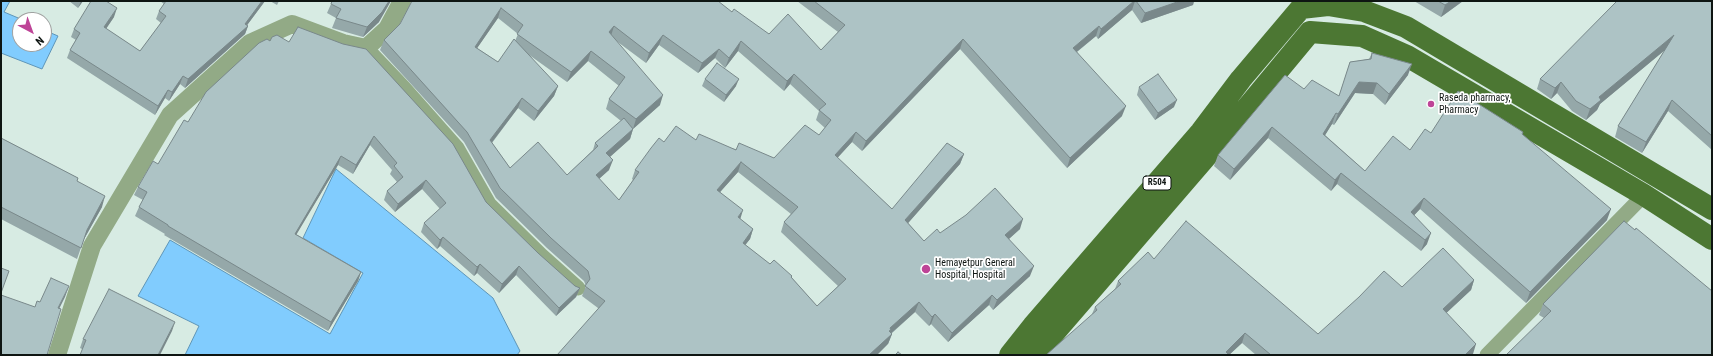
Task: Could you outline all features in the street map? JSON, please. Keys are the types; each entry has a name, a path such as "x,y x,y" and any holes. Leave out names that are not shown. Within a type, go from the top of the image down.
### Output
{"main road":[{"path":"1712,209 1406,27 1364,11 1308,3 1310,32 1362,36 1407,56 1644,195 1712,239"},
{"name":"R504","path":"1010,355 1033,326 1201,132 1241,79 1308,3"},
{"name":"R504","path":"1035,355 1222,138 1310,32"}],"street":[{"path":"366,48 387,30 402,1"},
{"path":"57,355 58,347 92,246 170,115 250,43 292,24 343,43 366,48 457,148 489,204 540,255 578,288"},
{"path":"1487,355 1644,195"}],"water":[{"path":"1,1 10,1 4,12 12,15 12,52 50,52 42,69 1,53"},
{"path":"52,33 58,36 52,48"},
{"path":"336,169 493,298 520,351 517,355 185,355 199,326 138,296 170,240 330,334 363,273 303,238"}],"building":[{"path":"91,1 106,1 117,8 104,27 140,51 166,16 159,11 166,1 262,1 245,24 248,26 188,79 183,76 172,92 168,90 158,106 70,50 80,33 74,29"},
{"path":"332,1 389,1 382,12 367,27 336,18 341,9 331,4"},
{"path":"412,1 718,1 732,12 734,9 769,34 788,14 821,50 845,25 814,1 1134,1 1101,29 1099,26 1073,48 1126,106 1070,158 963,39 866,141 856,132 835,155 892,209 947,143 964,154 905,220 924,241 937,229 940,233 966,215 995,188 1023,219 1005,235 1034,266 997,300 992,295 952,333 935,314 932,317 919,302 890,328 891,330 889,331 892,334 869,355 557,355 605,301 585,286 590,279 588,271 551,238 500,188 467,132 384,40 400,24","holes":["501,8 523,25 517,34 571,72 591,51 625,77 609,99 636,119 663,95 609,32 614,26 649,53 663,35 702,63 719,49 729,58 741,41 787,81 794,74 826,104 819,110 831,120 819,135 805,125 774,158 739,143 736,150 699,134 696,140 676,126 664,142 659,138 651,148 635,170 639,172 619,200 596,175 613,160 606,153 633,129 624,118 595,143 598,146 567,175 538,142 510,168 490,140 522,98 538,111 558,86 514,39 498,62 475,47","741,162 798,207 784,222 846,279 817,306 791,277 792,276 774,260 770,264 743,243 753,229 738,217 743,210 717,190"]},
{"path":"1136,1 1180,1 1145,13"},
{"path":"1438,1 1451,1 1445,5"},
{"path":"1617,1 1712,1 1712,136 1672,100 1646,142 1618,126 1674,35 1599,97 1601,100 1590,109 1576,101 1561,82 1555,88 1540,79"},
{"path":"298,27 343,44 366,49 453,144 486,202 538,253 575,286 580,288 559,308 519,266 502,284 480,264 477,267 443,237 440,240 424,223 446,203 426,180 398,204 387,191 403,177 394,166 397,163 374,136 356,165 341,156 295,234 361,272 331,322 168,226 139,207 147,192 138,187 153,161 158,164 184,120 188,122 206,92 259,43 267,39 270,41 272,37 277,35 289,42"},
{"path":"1372,53 1412,64 1389,94 1377,83 1359,82 1338,114 1336,113 1323,134 1365,171 1393,136 1410,150 1425,129 1431,133 1458,91 1523,132 1522,134 1611,209 1530,292 1424,198 1411,212 1431,233 1425,240 1341,173 1335,180 1272,127 1234,169 1218,155 1285,75 1304,89 1312,80 1339,96 1350,62 1371,59"},
{"path":"717,63 739,79 726,95 705,79"},
{"path":"1158,74 1177,100 1158,113 1139,87"},
{"path":"1,138 78,178 77,181 105,196 87,230 81,248 1,207"},
{"path":"1186,221 1318,334 1359,297 1384,271 1402,287 1443,248 1474,280 1443,309 1476,344 1465,355 1271,355 1245,333 1226,352 1229,355 1046,355 1097,310 1095,307 1121,284 1118,281 1148,252 1154,259"},
{"path":"1624,221 1635,230 1636,228 1712,291 1712,355 1506,355 1551,311 1543,304"},
{"path":"1,268 9,271 1,293"},
{"path":"51,278 69,286 58,308 61,309 47,355 1,355 1,295 35,307 37,301 40,302"},
{"path":"109,289 175,322 158,355 80,355 86,340 83,339"},
{"path":"898,352 902,355 895,355"}],"place":[{"name":"Raseda pharmacy, Pharmacy","path":"1431,104"},
{"name":"Hemayetpur General Hospital, Hospital","path":"926,269"}]}
